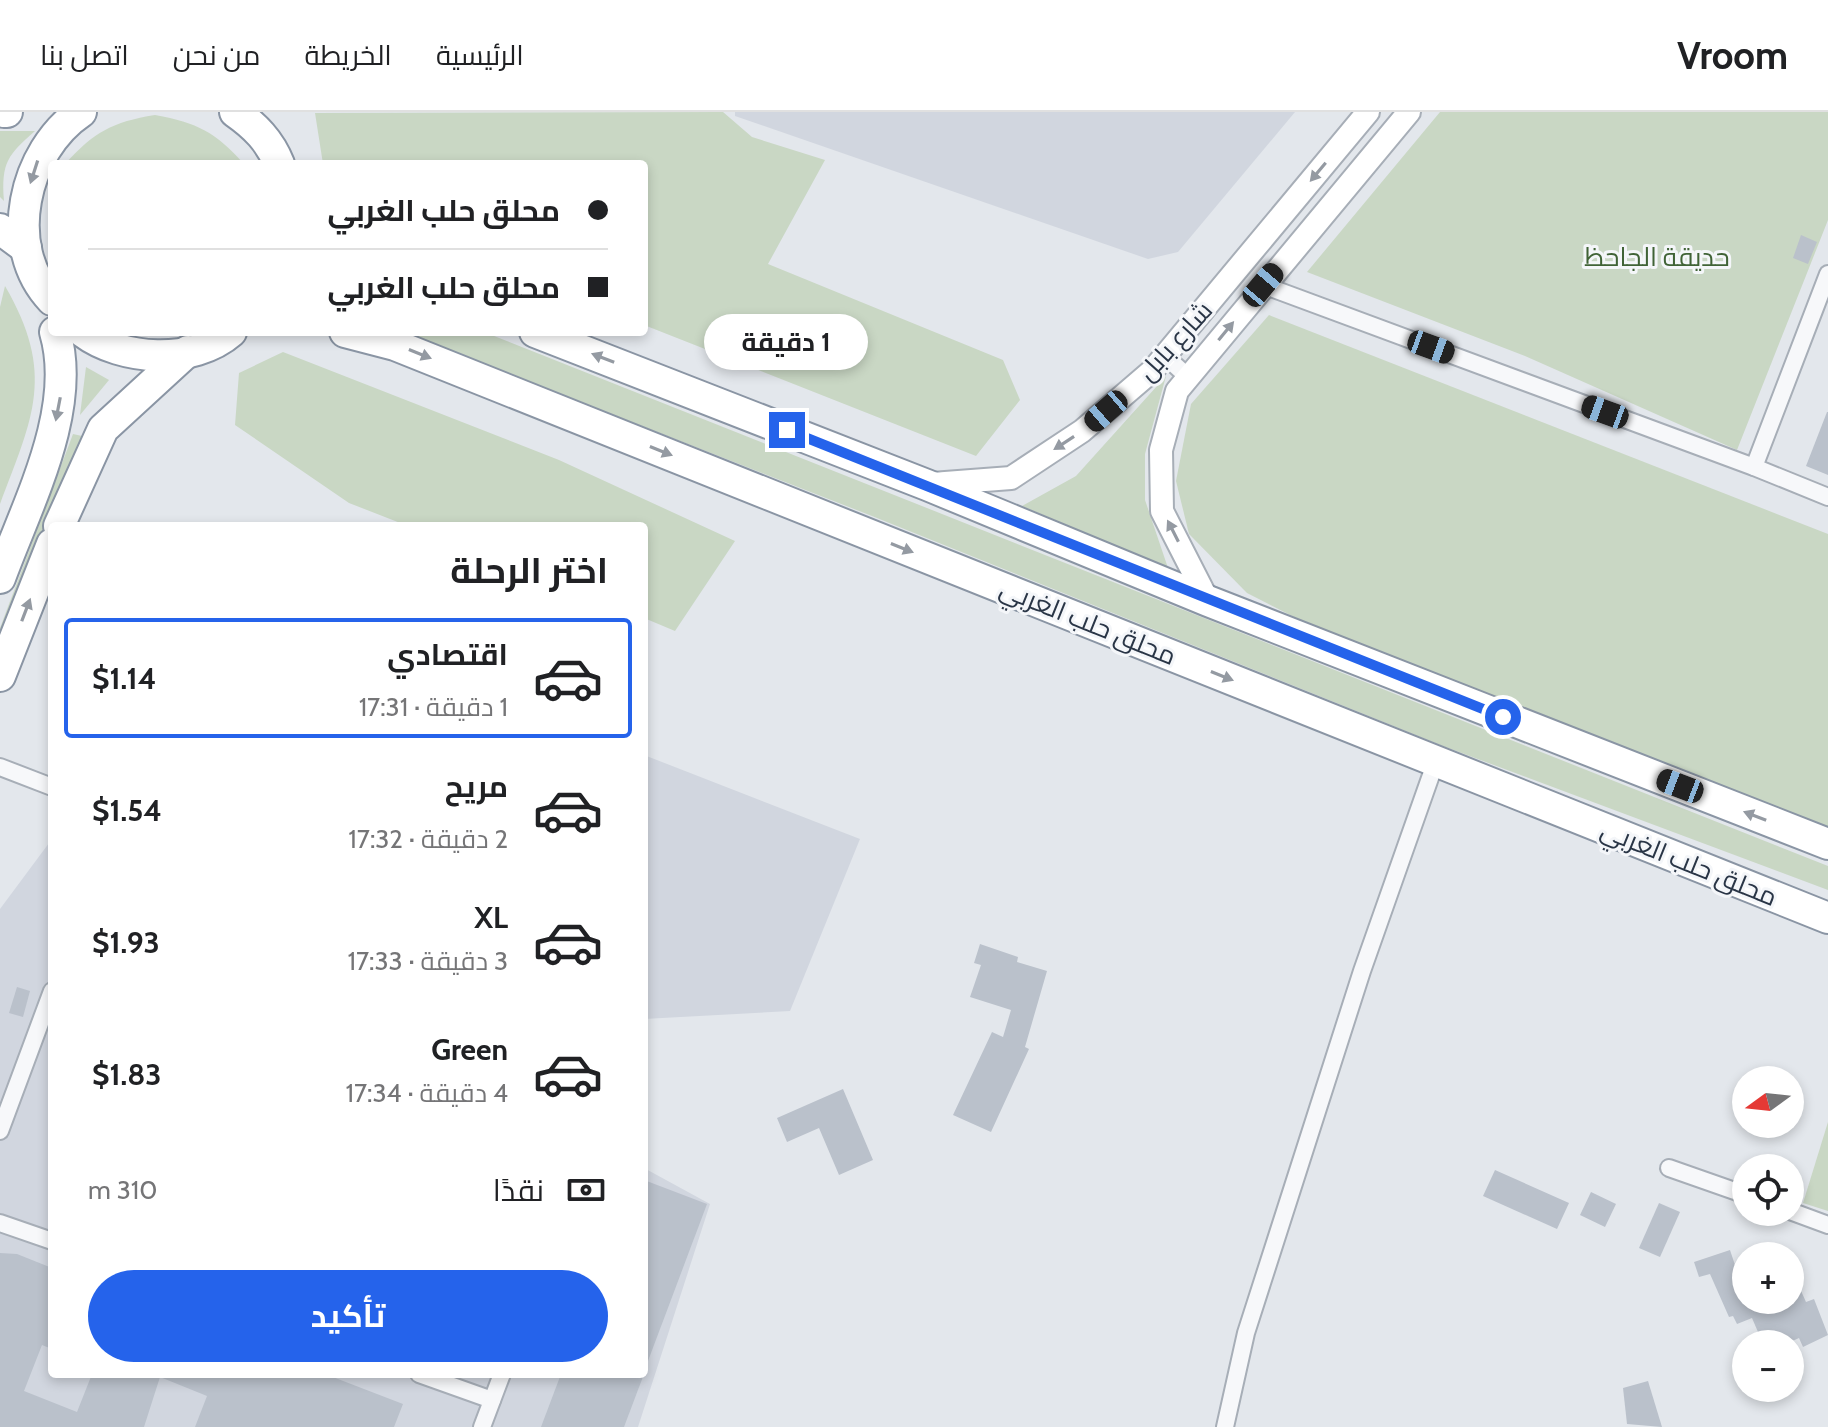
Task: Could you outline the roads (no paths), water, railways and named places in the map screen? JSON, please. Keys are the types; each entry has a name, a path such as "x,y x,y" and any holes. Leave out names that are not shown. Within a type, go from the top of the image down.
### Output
{"highway":[{"path":"47,295 26,248 24,204 36,161 62,124 81,112"},
{"path":"235,112 255,126 277,160"},
{"path":"0,229 26,248"},
{"path":"0,578 60,407 61,354 56,336"},
{"path":"92,336 134,354 152,356 188,351 226,336"},
{"name":"محلق حلب الغربي","path":"359,336 410,350 1828,918"},
{"path":"545,336 1828,844"},
{"path":"61,522 103,429 188,351"},
{"path":"0,676 48,554"}],"street":[{"name":"شارع بابل","path":"927,485 1011,478 1082,431 1153,370 1368,112"},
{"path":"1208,601 1162,511 1161,450 1177,391 1409,112"},
{"path":"1754,467 1828,274"},
{"path":"1263,285 1828,497"},
{"path":"1165,356 1188,377"},
{"path":"1225,1427 1246,1333 1296,1186 1362,971 1436,761"},
{"path":"0,767 48,785"},
{"path":"0,1131 48,1002"},
{"path":"1669,1168 1732,1190"},
{"path":"1804,1216 1828,1225"},
{"path":"0,1223 48,1240"},
{"path":"430,1378 492,1400"},
{"path":"482,1427 500,1378"}],"park label":[{"name":"حديقة الجاحظ","path":"1657,257"}]}
